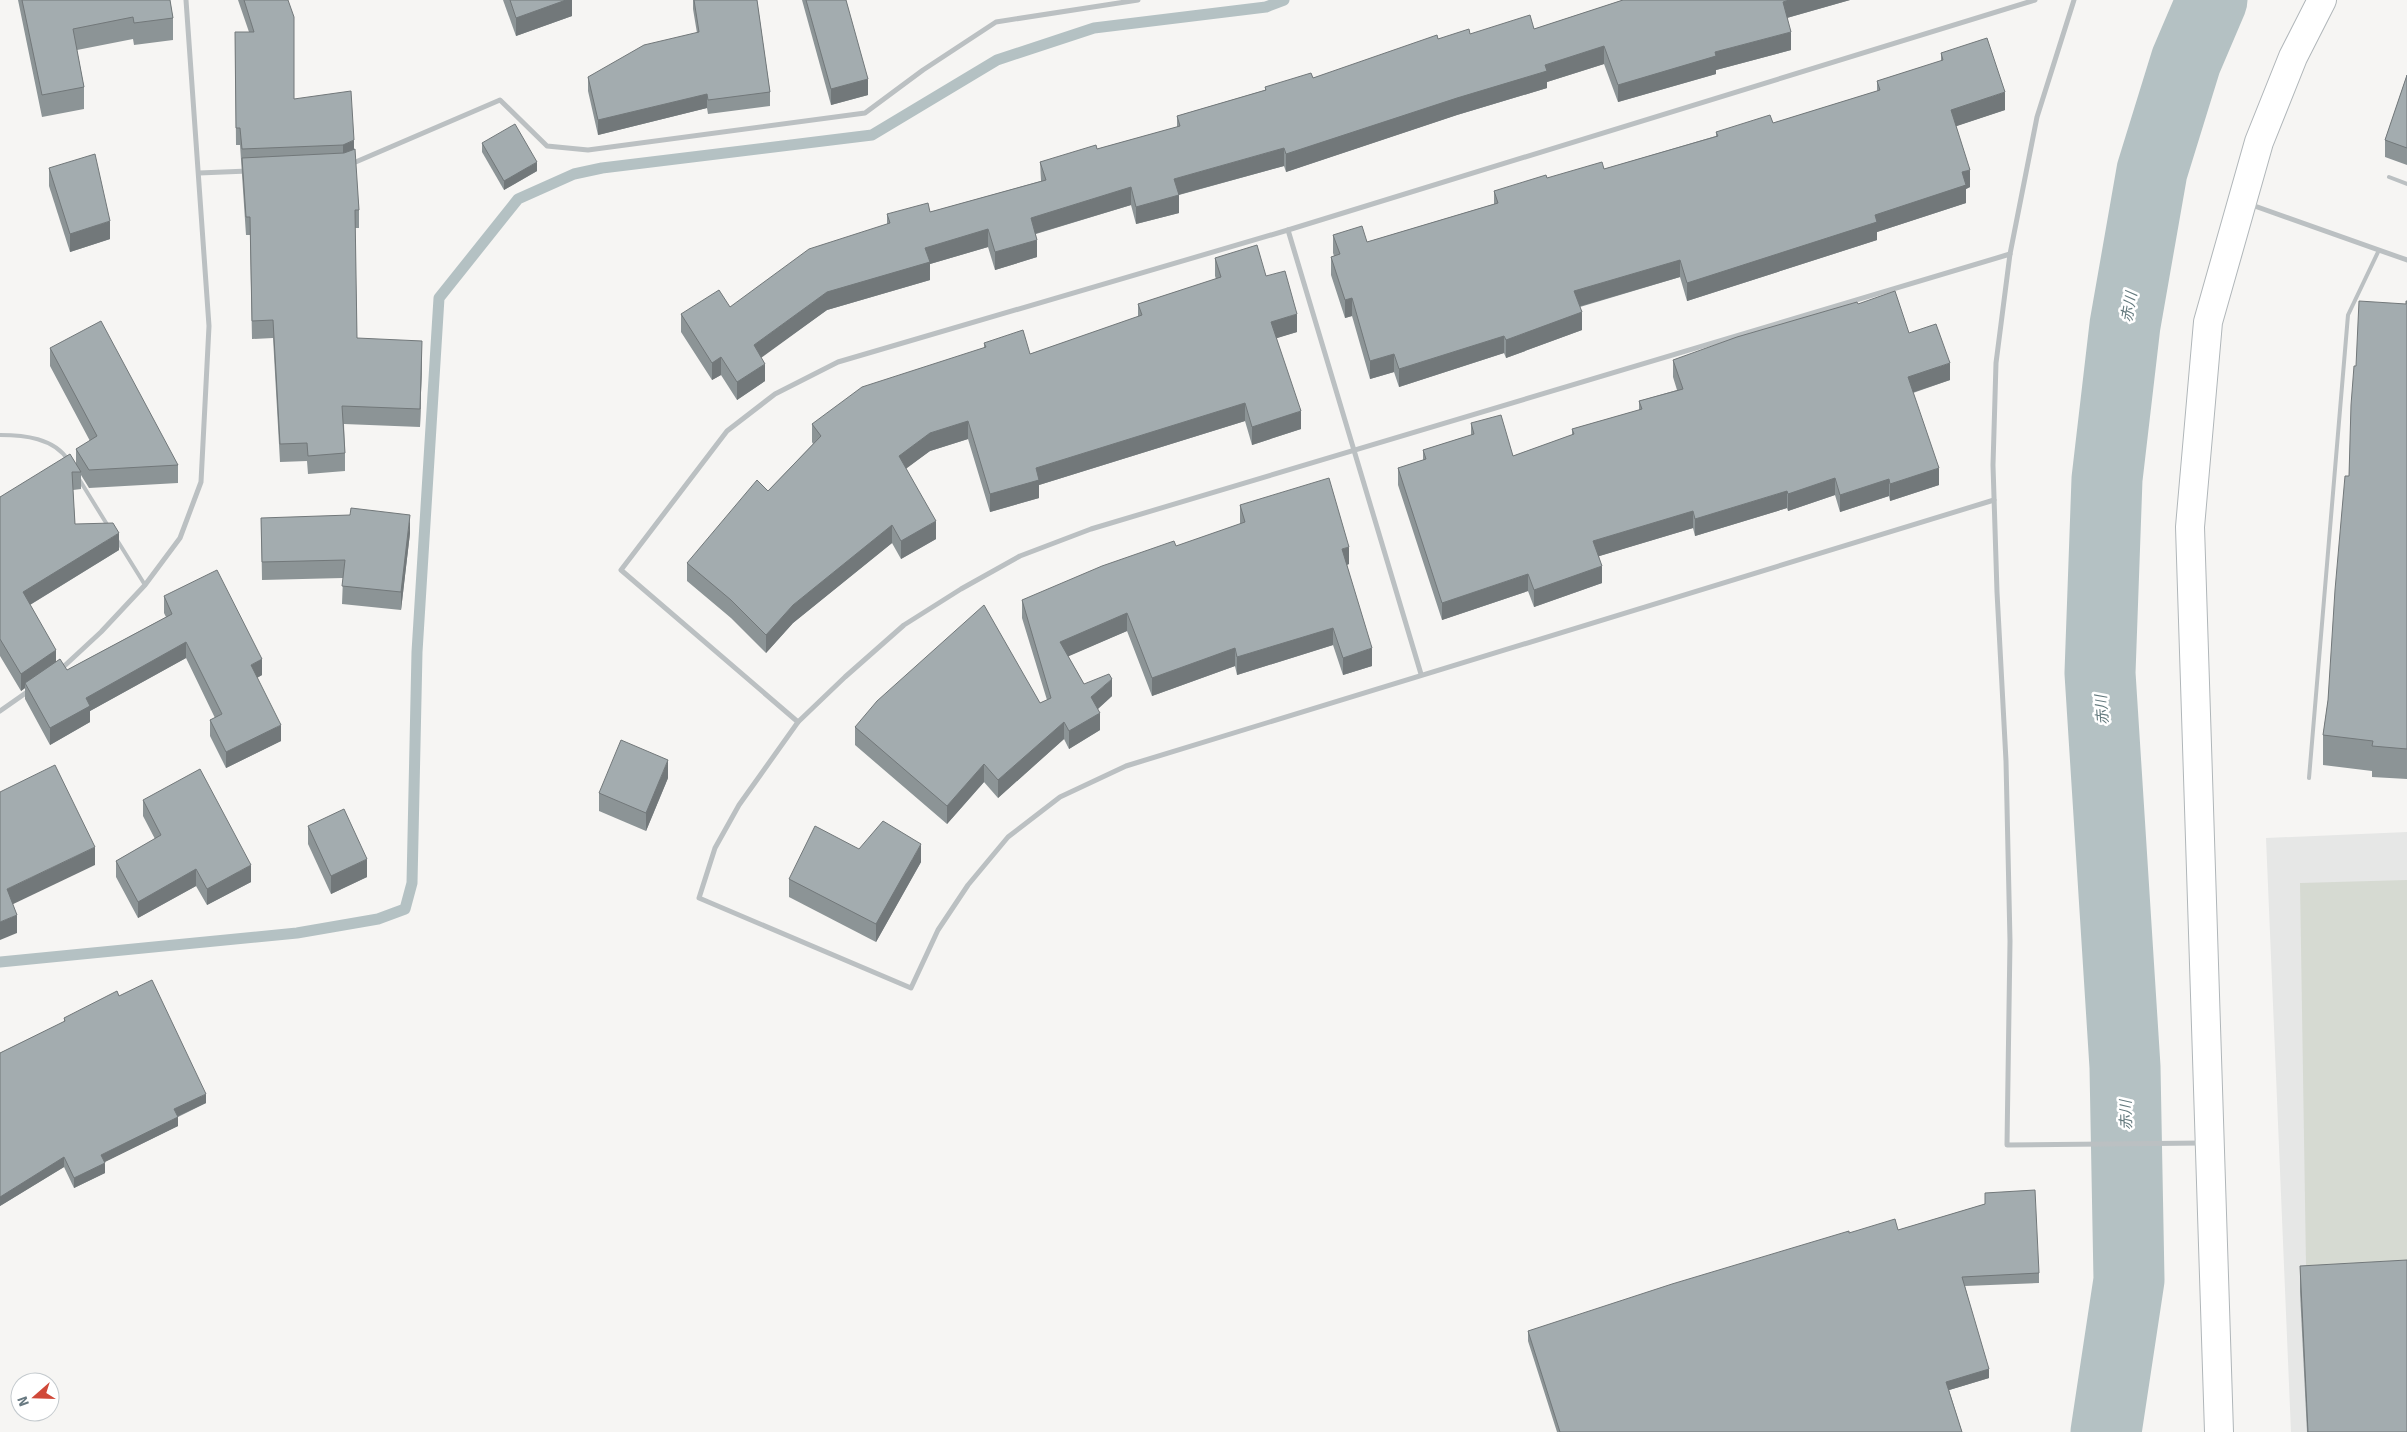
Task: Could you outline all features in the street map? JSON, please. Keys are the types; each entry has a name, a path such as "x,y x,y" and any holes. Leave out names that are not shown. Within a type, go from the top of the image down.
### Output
{"street":[{"path":"52,675 101,632 145,585 180,538 201,482 209,326 186,0"},
{"path":"344,167 500,100 547,146 588,150 865,113 923,70 996,22 1138,0"},
{"path":"798,722 621,570 727,431 775,394 838,362 1288,230 2035,0"},
{"path":"2074,0 2037,117 2010,254 1996,363 1994,500 2006,761 2010,922 2007,1145 2208,1143"},
{"path":"2219,1432 2208,1143 2190,526 2208,322 2262,133 2293,57 2322,0"},
{"path":"199,173 257,170"},
{"path":"2242,201 2407,260"},
{"path":"1288,230 1422,674"},
{"path":"1994,500 1126,766 1060,797 1008,837 968,885 938,930 911,988 699,898 715,848 734,814 798,722 845,677 904,626 961,589 1020,556 1091,529 2010,254"},
{"path":"0,711 37,685"}],"lane":[{"path":"2389,177 2407,184"},
{"path":"2309,778 2348,315 2379,250"},
{"path":"0,435 27,435 61,450 72,467"},
{"path":"77,475 145,585"}],"shaded area":[{"path":"2407,832 2407,1432 2291,1432 2266,838"},
{"path":"2407,880 2407,1268 2306,1265 2300,883"}],"building":[{"path":"22,0 170,0 173,18 134,23 133,17 73,29 84,87 42,95"},
{"path":"244,0 288,0 294,17 294,99 351,91 354,140 343,145 242,149 240,128 236,128 235,32 254,32"},
{"path":"510,0 566,0 516,18"},
{"path":"694,0 757,0 770,92 708,100 707,94 598,120 588,77 644,45 699,32"},
{"path":"806,0 846,0 868,79 831,89"},
{"path":"1623,0 1789,0 1783,2 1791,32 1715,52 1716,56 1618,85 1604,46 1545,65 1547,71 1457,98 1286,154 1284,148 1174,179 1179,195 1136,207 1131,187 1031,218 1037,240 995,252 988,229 925,248 930,262 827,292 754,345 765,364 737,382 721,357 712,363 681,314 719,290 730,307 809,249 890,223 887,214 928,203 930,212 1046,180 1040,162 1096,145 1097,149 1180,126 1177,116 1266,90 1265,87 1311,73 1313,78 1437,35 1438,39 1469,29 1470,34 1530,15 1534,29"},
{"path":"1987,38 2005,92 1951,110 1970,170 1962,172 1966,185 1875,215 1877,222 1687,283 1680,260 1574,291 1582,312 1506,340 1504,336 1399,369 1394,354 1370,361 1352,298 1345,300 1331,257 1340,254 1333,235 1362,226 1367,242 1498,203 1494,191 1546,175 1547,178 1602,162 1604,169 1718,136 1716,132 1770,115 1773,123 1880,90 1877,81 1943,60 1941,53"},
{"path":"2407,75 2407,148 2385,140"},
{"path":"515,124 537,162 504,181 482,143"},
{"path":"355,149 359,210 355,210 357,338 422,341 420,409 342,406 345,453 308,456 307,443 280,444 273,320 252,321 250,217 246,217 242,158 344,153"},
{"path":"95,154 110,221 70,234 49,168"},
{"path":"1257,245 1266,276 1285,271 1297,314 1271,322 1301,411 1252,427 1245,403 1036,468 1039,480 990,494 968,421 930,433 899,456 936,521 901,541 892,525 793,605 766,635 731,600 687,563 757,480 768,491 821,436 812,424 862,387 986,347 984,343 1023,330 1030,354 1142,315 1138,304 1221,277 1215,258"},
{"path":"1895,291 1909,333 1936,324 1950,363 1908,377 1939,468 1890,484 1889,479 1840,495 1835,478 1788,494 1787,491 1695,519 1693,511 1593,541 1602,566 1534,590 1528,574 1442,603 1398,468 1426,459 1423,450 1474,434 1471,423 1501,415 1513,456 1574,434 1572,429 1642,409 1639,401 1683,389 1673,360 1737,337 1857,302 1858,304"},
{"path":"2359,301 2406,304 2407,301 2407,749 2372,746 2373,741 2323,735 2328,700 2345,476 2349,476 2351,405 2354,366 2356,366"},
{"path":"101,321 178,465 89,470 76,449 97,436 50,348"},
{"path":"70,454 81,472 72,472 75,524 113,523 119,533 23,592 56,650 21,674 0,639 0,497"},
{"path":"1329,478 1349,547 1342,549 1372,648 1343,658 1333,628 1237,657 1235,648 1152,678 1127,613 1060,642 1084,684 1109,674 1112,679 1091,697 1100,713 1069,731 1064,722 998,780 984,764 947,806 855,727 877,701 984,605 1040,703 1051,698 1022,600 1102,566 1174,541 1176,546 1245,522 1240,505"},
{"path":"351,508 410,515 401,592 342,586 345,560 262,562 261,518 350,515"},
{"path":"217,570 262,659 251,665 281,725 226,752 210,720 222,714 186,642 86,698 90,706 50,728 25,683 60,659 67,670 172,614 164,596"},
{"path":"621,740 668,760 646,813 599,793"},
{"path":"55,765 95,847 7,889 17,915 0,922 0,792"},
{"path":"200,769 251,865 207,889 196,869 138,902 116,861 161,835 143,800"},
{"path":"344,809 367,859 331,876 308,826"},
{"path":"883,821 921,844 876,924 789,879 815,826 859,849"},
{"path":"152,980 206,1094 174,1109 178,1117 101,1155 105,1163 74,1178 64,1157 0,1197 0,1053 65,1021 64,1018 117,991 119,996"},
{"path":"2035,1190 2039,1273 1962,1277 1989,1369 1946,1382 1962,1432 1560,1432 1528,1331 1672,1284 1849,1231 1849,1233 1895,1219 1898,1230 1985,1204 1985,1193"},
{"path":"2407,1260 2407,1432 2308,1432 2300,1266"}],"waterway":[{"path":"0,962 297,933 378,919 405,909 412,883 417,652 439,298 518,199 574,174 602,168 872,135 997,60 1094,28 1266,7 1284,0"},
{"name":"赤川","path":"2106,1432 2129,1280 2125,1067 2100,673 2107,479 2125,325 2152,171 2186,61 2212,0"}]}
